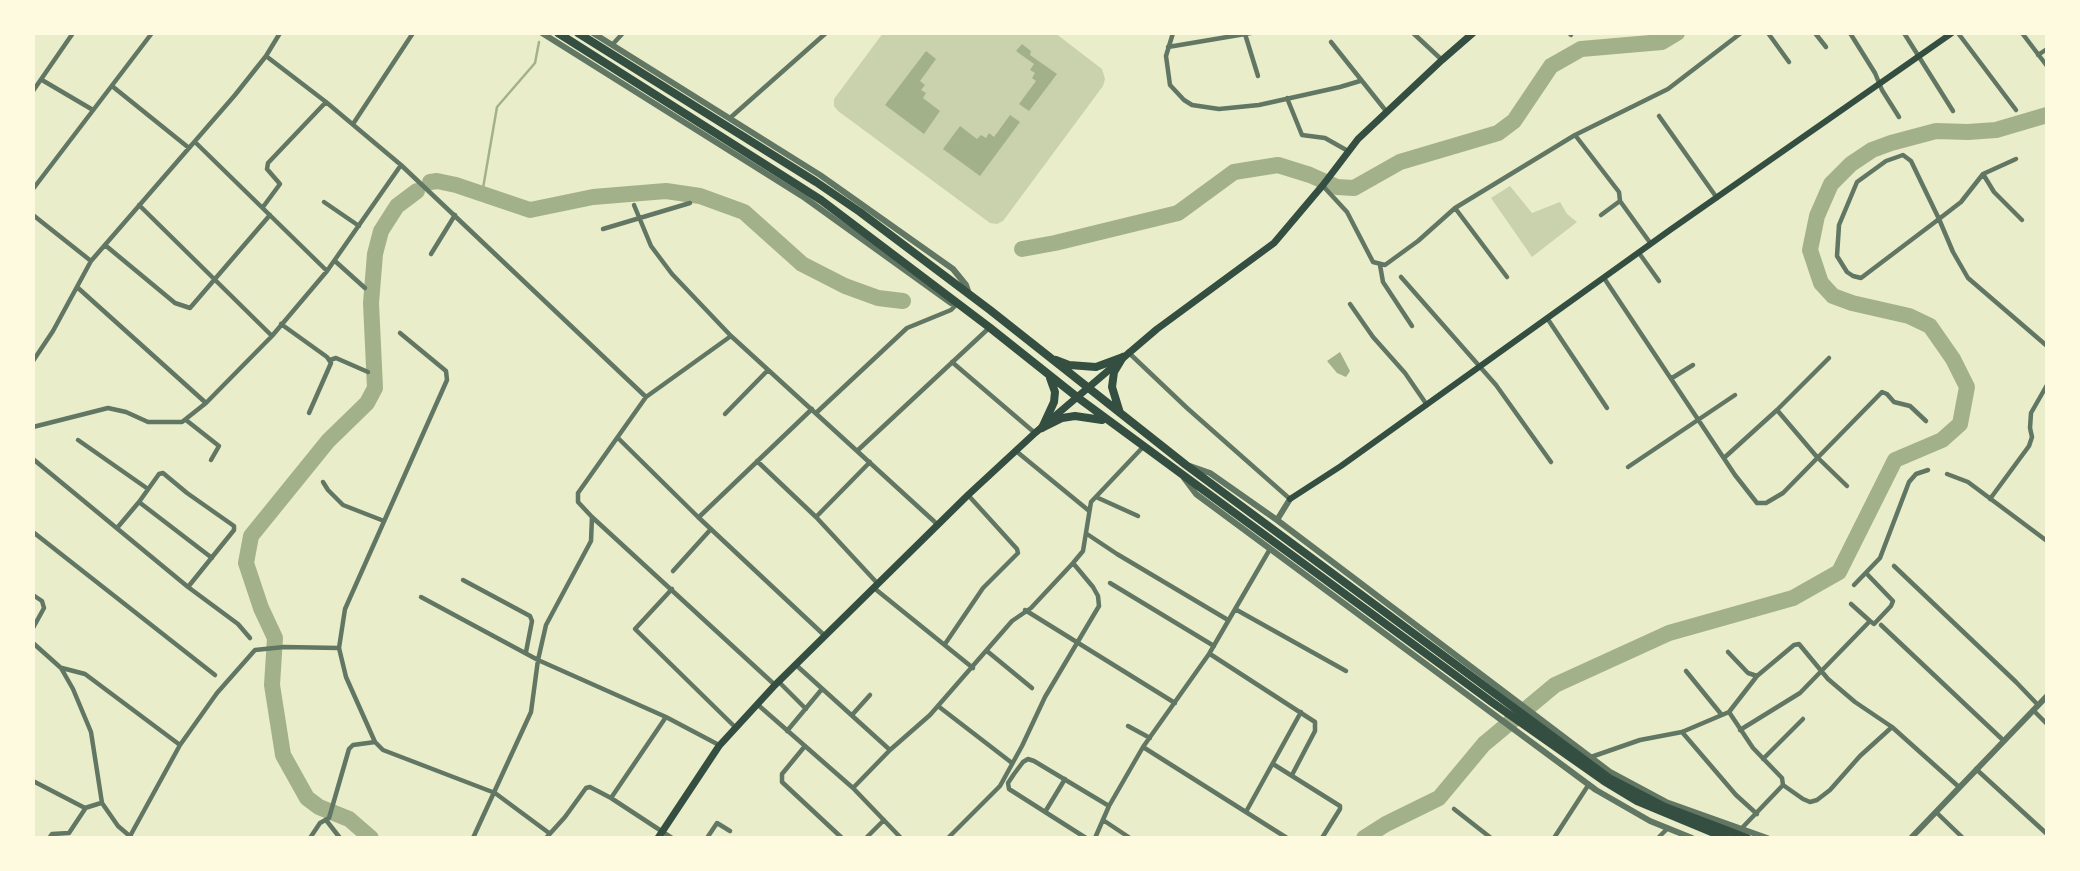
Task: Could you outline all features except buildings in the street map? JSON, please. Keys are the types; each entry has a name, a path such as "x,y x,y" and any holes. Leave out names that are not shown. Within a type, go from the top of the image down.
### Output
{"highway":[{"path":"558,33 756,162 821,200 1113,424 1143,446 1183,469 1495,700 1588,759 1635,793 1747,838"},
{"path":"578,33 860,212 1088,388 1183,469 1481,699 1495,700"},
{"path":"958,305 969,294"},
{"path":"1050,358 1084,367 1108,365 1126,355"},
{"path":"1121,415 1112,387 1114,372 1126,355"},
{"path":"1038,430 1054,402 1055,392 1048,374"},
{"path":"1038,430 1062,418 1075,416 1098,418 1113,424"},
{"path":"1529,720 1604,781 1637,801 1726,838"}],"main road":[{"path":"660,834 719,746 776,683 1038,430 1180,310 1274,243 1325,183 1348,151 1386,111 1474,33"},
{"path":"1290,499 1952,33"}],"street":[{"path":"33,91 73,33"},
{"path":"33,190 152,33"},
{"path":"33,360 53,331 91,261 195,142 266,56 281,33"},
{"path":"353,124 414,33"},
{"path":"541,33 756,162"},
{"path":"593,33 820,175 953,270 966,285 969,294"},
{"path":"612,45 623,33"},
{"path":"730,118 826,33"},
{"path":"1173,33 1166,56 1170,85 1192,105 1219,109 1259,105 1340,88 1360,81"},
{"path":"1413,33 1442,60"},
{"path":"1325,183 1347,212 1373,262 1385,265 1418,241 1455,208 1575,135 1668,89 1741,33"},
{"path":"1768,33 1789,62"},
{"path":"1815,33 1826,47"},
{"path":"1850,33 1899,117"},
{"path":"1904,33 1953,111"},
{"path":"1958,33 2016,110"},
{"path":"2022,33 2047,66"},
{"path":"1168,48 1248,34 1258,76"},
{"path":"1331,42 1386,111"},
{"path":"2038,55 2047,49"},
{"path":"266,56 401,165 646,397"},
{"path":"33,79 93,110"},
{"path":"112,86 189,148"},
{"path":"1287,99 1302,135 1325,138 1348,151"},
{"path":"262,207 280,184 267,169 268,163 326,102"},
{"path":"1659,116 1717,198"},
{"path":"1575,135 1619,192 1620,201 1651,244"},
{"path":"195,142 327,271"},
{"path":"2016,159 1983,174 1961,202 1939,219 1861,278 1847,272 1837,257 1839,225 1857,182 1886,161 1903,155 1911,161 1939,219 1953,252 1968,278 2047,346"},
{"path":"33,427 108,408 126,412 148,422 174,424 185,420 206,403 272,336 335,261 401,165"},
{"path":"1983,174 1994,192 2022,220"},
{"path":"1601,215 1620,201"},
{"path":"324,202 359,226"},
{"path":"603,229 690,203"},
{"path":"139,205 272,336"},
{"path":"634,205 651,246 672,274 768,370 938,525"},
{"path":"1455,208 1507,277"},
{"path":"33,215 91,261"},
{"path":"104,245 175,303 186,308 194,305 270,215"},
{"path":"431,254 455,215"},
{"path":"1639,253 1659,281"},
{"path":"335,261 365,288"},
{"path":"1380,265 1383,282 1412,326"},
{"path":"1401,277 1504,396 1551,462"},
{"path":"1604,278 1757,503 1766,503 1783,493 1882,392 1894,402 1910,406 1926,421"},
{"path":"77,287 206,403"},
{"path":"1350,304 1427,405"},
{"path":"698,517 907,328 958,305"},
{"path":"1547,318 1607,408"},
{"path":"281,324 330,359 336,358 368,372"},
{"path":"858,451 989,327"},
{"path":"400,333 446,371 447,380 345,610 339,648 346,677 375,742 383,750 495,793 548,835 586,788 593,788 660,834 672,838"},
{"path":"731,335 646,397 577,496 578,502 806,709"},
{"path":"1126,355 1290,499 1277,520"},
{"path":"1724,458 1829,358"},
{"path":"309,413 330,368 330,359"},
{"path":"952,362 1038,430"},
{"path":"1672,378 1693,365"},
{"path":"725,414 768,370"},
{"path":"1990,499 2028,446 2032,437 2031,413 2047,385"},
{"path":"1628,467 1735,395"},
{"path":"1777,410 1817,457 1847,486"},
{"path":"185,420 219,446 211,460"},
{"path":"618,438 825,636"},
{"path":"78,440 148,489"},
{"path":"853,788 938,706 1012,621 1041,598 1073,563 1083,551 1091,502 1143,446"},
{"path":"1016,450 1088,510"},
{"path":"33,459 188,587 238,624 250,638"},
{"path":"757,461 816,517 876,587 973,668"},
{"path":"816,517 870,462"},
{"path":"1183,469 1210,473 1277,520 1495,700 1529,720"},
{"path":"1183,469 1196,494 1481,699"},
{"path":"1854,585 1880,558 1909,482 1916,474 1928,470"},
{"path":"117,528 159,474 165,474 234,526 234,530 188,587"},
{"path":"1947,474 1968,482 2047,541"},
{"path":"323,482 327,491 340,503 384,521"},
{"path":"945,644 983,588 1018,552 968,495"},
{"path":"1096,496 1138,516"},
{"path":"139,502 212,558"},
{"path":"473,838 531,712 545,625 591,541 592,517"},
{"path":"673,571 711,529"},
{"path":"33,532 215,676"},
{"path":"1087,534 1228,620"},
{"path":"1095,838 1109,806 1143,747 1211,655 1228,620 1271,547"},
{"path":"948,838 1000,786 1045,697 1099,604 1093,587 1073,563"},
{"path":"1894,566 2016,681 2047,724"},
{"path":"1852,604 1874,624 1893,601 1866,573"},
{"path":"463,580 530,617 532,621 526,652"},
{"path":"1110,583 1214,646"},
{"path":"672,589 635,629 735,727"},
{"path":"33,595 41,601 44,608 33,628"},
{"path":"421,597 538,660 666,717 719,746"},
{"path":"1235,609 1346,671"},
{"path":"1025,610 1175,703"},
{"path":"1740,730 1800,693 1870,621"},
{"path":"1881,625 2004,741"},
{"path":"33,642 61,668 92,732 102,803 118,826 130,837 180,745 217,693 248,656 260,649 339,648"},
{"path":"1588,759 1640,740 1682,732 1729,712 1757,676 1794,645 1800,644 1822,673 1855,702 1892,727 1959,787"},
{"path":"987,652 1032,688"},
{"path":"1728,652 1748,673 1757,676"},
{"path":"1211,655 1301,712 1316,725 1292,775"},
{"path":"796,665 890,750"},
{"path":"61,668 85,674 180,745"},
{"path":"1686,671 1721,714"},
{"path":"787,731 822,689"},
{"path":"852,715 870,695"},
{"path":"1911,838 2047,696"},
{"path":"1495,700 1516,731 1589,784 1630,811 1692,838"},
{"path":"757,703 853,788 901,838"},
{"path":"938,706 1012,763"},
{"path":"1247,810 1301,712"},
{"path":"1729,712 1763,759 1782,778 1783,785 1811,802 1830,790 1892,727"},
{"path":"611,798 666,717"},
{"path":"1763,759 1803,719"},
{"path":"1128,726 1150,738"},
{"path":"1682,732 1736,795 1757,814"},
{"path":"310,838 320,823 328,818 349,749 353,745 375,742"},
{"path":"806,746 782,774 782,782 842,838"},
{"path":"1143,747 1247,810 1287,838"},
{"path":"1084,837 1009,789 1008,783 1023,762 1028,759 1109,806"},
{"path":"1588,759 1666,802 1767,838"},
{"path":"1273,764 1341,807 1322,838"},
{"path":"1976,769 2047,834"},
{"path":"1045,812 1065,779"},
{"path":"33,781 85,808"},
{"path":"1555,838 1589,784"},
{"path":"1741,829 1783,785"},
{"path":"49,838 52,834 69,833 85,808 102,803"},
{"path":"1454,809 1483,835 1491,838"},
{"path":"1936,812 1963,838"},
{"path":"328,818 340,838"},
{"path":"866,838 884,820"},
{"path":"1103,820 1130,838"},
{"path":"707,838 717,823 730,831"},
{"path":"1658,838 1668,828"}],"shaded area":[{"path":"883,33 1055,33 1102,69 1105,79 1103,86 1003,221 990,223 834,106 834,99"},
{"path":"1022,44 1031,51 1030,55 1057,74 1029,111 1019,104 1036,81 1032,78 1035,73 1030,70 1034,64 1016,51"},
{"path":"926,51 936,59 920,81 925,85 921,90 926,93 923,98 940,111 924,134 885,105"},
{"path":"1010,115 1020,122 980,176 943,149 960,126 977,139 981,135 986,138 989,133 994,137"},
{"path":"1510,186 1532,213 1560,202 1567,214 1577,222 1532,257 1491,198"},
{"path":"1340,352 1350,371 1346,377 1337,373 1327,361"}],"waterway":[{"path":"1022,249 1178,213 1234,172 1278,165 1337,187 1354,188 1400,162 1498,133 1514,121 1551,66 1581,49 1662,42 1677,33"},
{"path":"482,194 497,107 535,63 539,42"},
{"path":"1364,838 1439,798 1484,744 1555,685 1669,633 1793,598 1839,572 1895,460 1942,440 1960,424 1967,387 1953,359 1930,326 1909,316 1833,296 1821,283 1810,250 1817,216 1831,184 1851,164 1872,150 1891,143 1936,131 1996,130 2047,115"},
{"path":"430,182 456,185 530,210 593,197 666,191 700,196 744,212 802,264 845,286 878,298 903,301"},
{"path":"371,838 349,819 319,807 307,798 283,755 272,685 275,638 261,608 246,563 251,536 328,441 367,403 375,388 371,303 375,254 381,231 397,206 417,191"}]}
